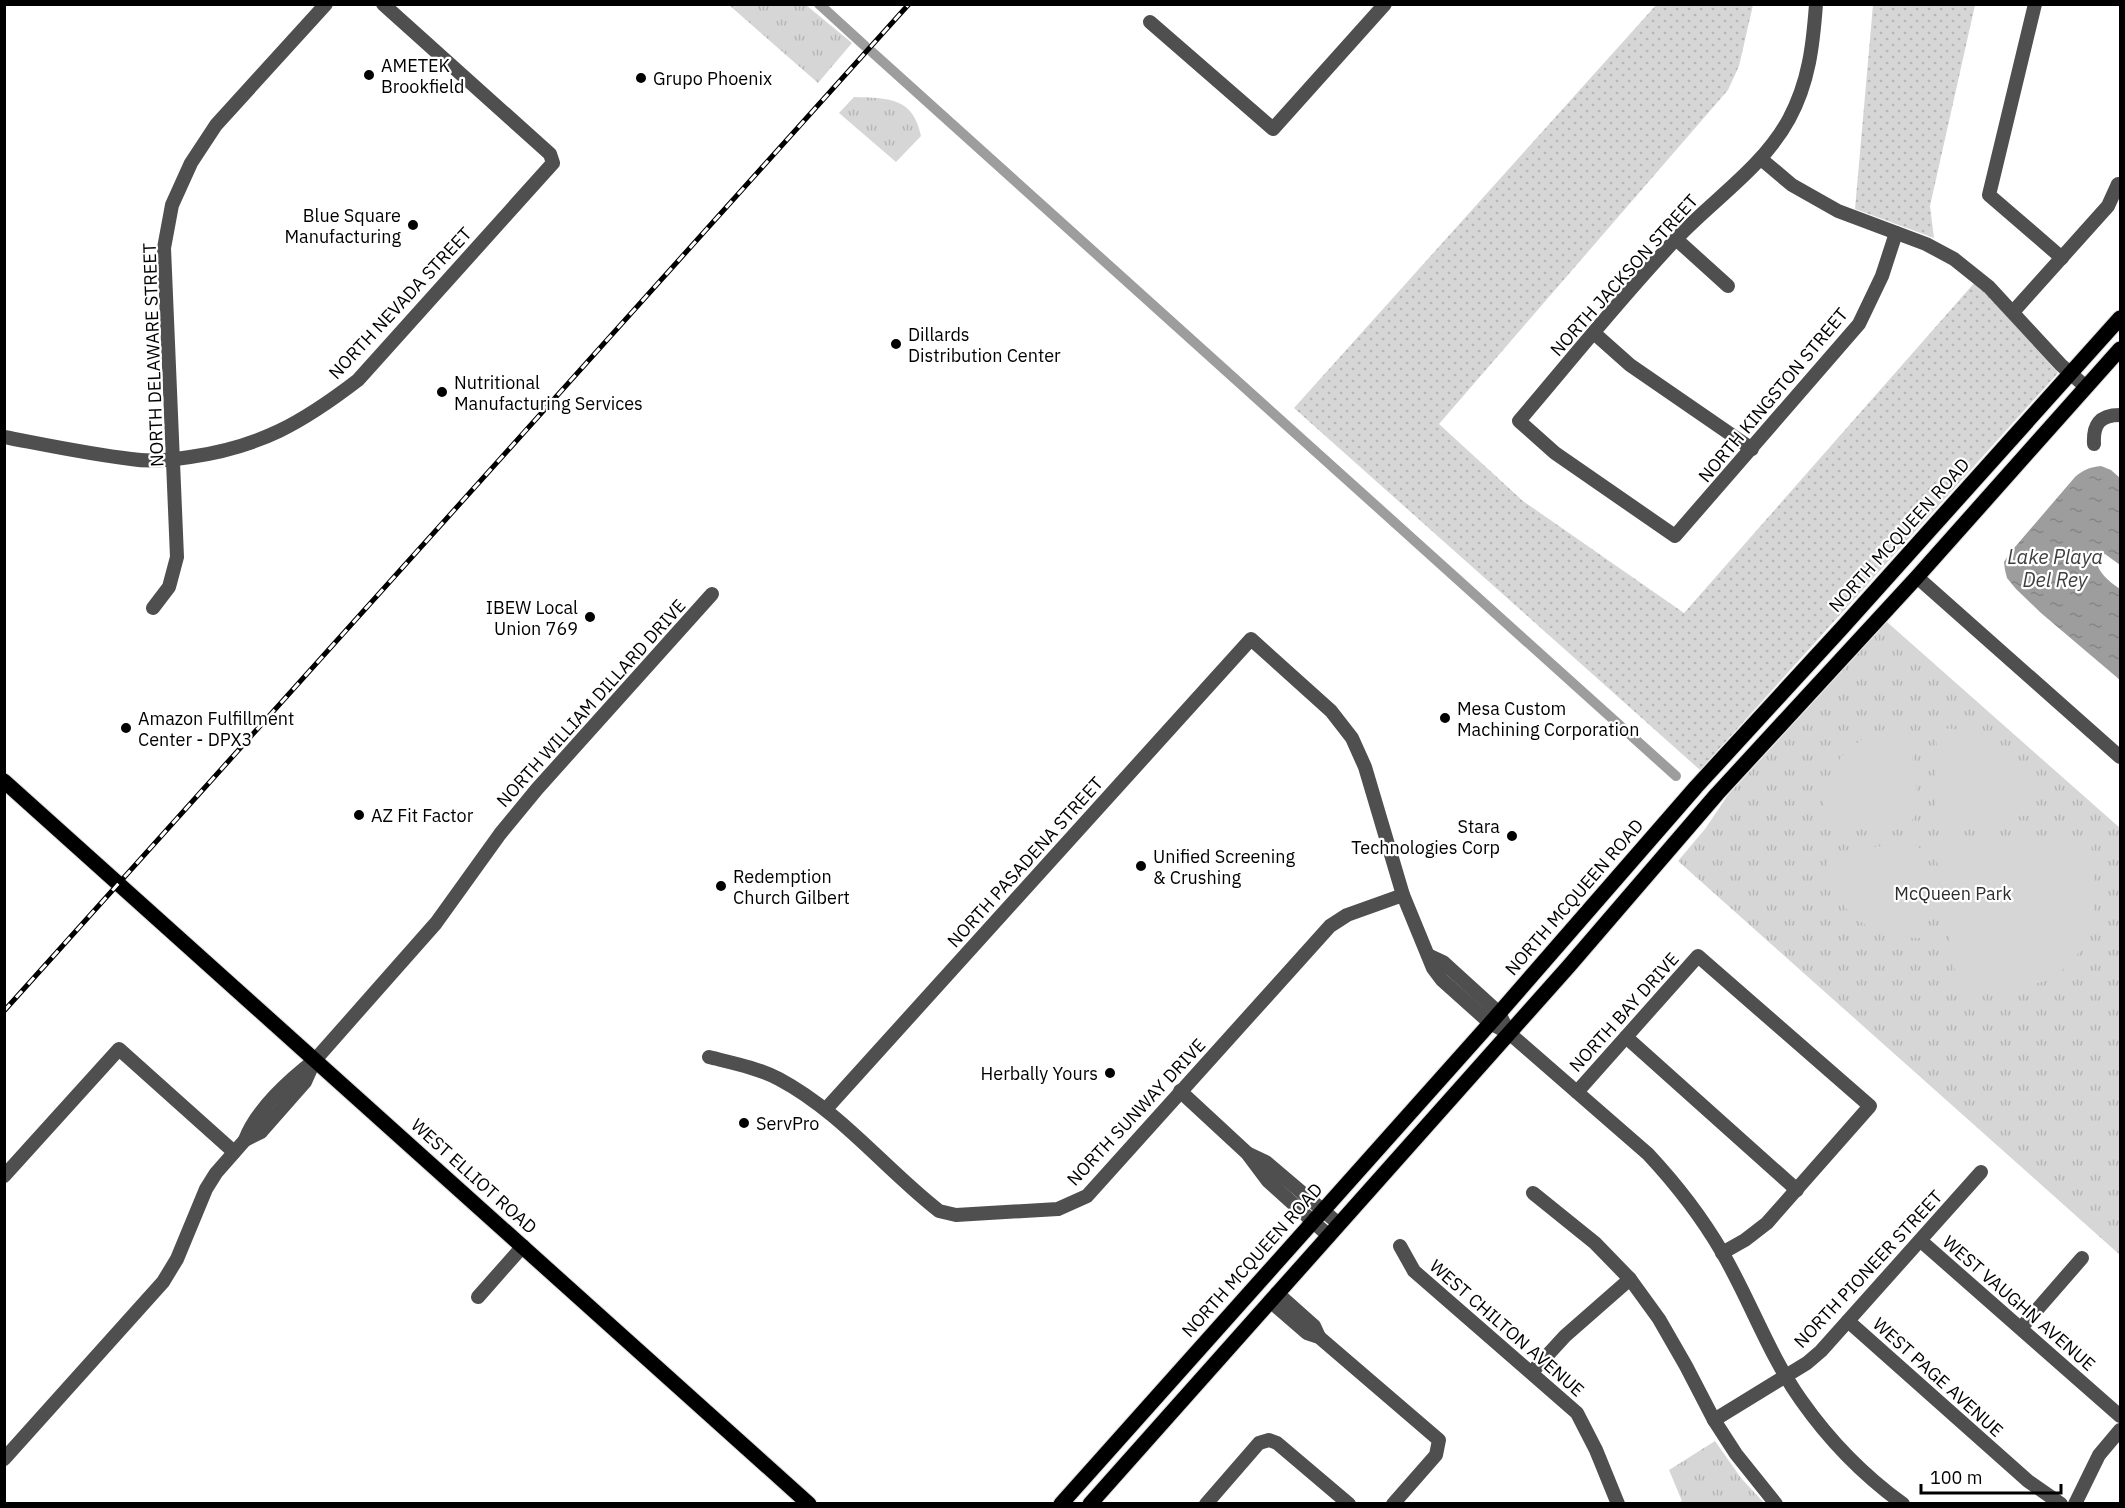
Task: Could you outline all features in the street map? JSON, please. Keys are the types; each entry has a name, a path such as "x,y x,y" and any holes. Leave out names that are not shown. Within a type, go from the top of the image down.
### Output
{"main road":[{"name":"NORTH MCQUEEN ROAD","path":"1061,1503 1495,1018 1696,787 2121,318"},
{"path":"1090,1503 1509,1033 1711,801 1917,577 2121,349"},
{"path":"1842,628 1858,642"},
{"name":"WEST ELLIOT ROAD","path":"4,781 810,1501"},
{"path":"1696,787 1711,801"},
{"path":"1137,1419 1152,1433"}],"street":[{"name":"NORTH DELAWARE STREET","path":"153,608 170,587 177,557 164,248 172,206 191,163 216,125 326,4"},
{"name":"NORTH NEVADA STREET","path":"4,437 132,460 174,459 215,453 255,442 292,426 327,404 357,380 553,163 550,154 383,4"},
{"path":"1150,22 1273,129 1384,4"},
{"name":"NORTH JACKSON STREET","path":"1675,536 1555,453 1519,421 1676,239 1761,159 1788,121 1802,92 1812,57 1816,4"},
{"path":"2035,4 1989,195 2062,258"},
{"path":"1761,159 1792,185 1838,211 1926,244 1954,259 1989,287 2086,387"},
{"path":"2013,312 2108,206 2118,184"},
{"name":"NORTH KINGSTON STREET","path":"1675,536 1859,324 1882,276 1896,233"},
{"path":"1676,239 1728,286"},
{"path":"1594,333 1630,365 1752,449"},
{"path":"2094,444 2093,430 2099,421 2112,415 2121,415"},
{"path":"1917,577 2121,757"},
{"name":"NORTH WILLIAM DILLARD DRIVE","path":"4,1459 163,1282 177,1260 206,1189 216,1173 245,1140 261,1132 304,1082 315,1060 436,922 500,834 537,789 712,594"},
{"name":"NORTH PASADENA STREET","path":"825,1109 1251,639 1331,711 1352,738 1365,767 1403,895"},
{"path":"1403,895 1428,955 1443,962 1509,1033 1648,1154 1665,1173 1700,1217 1722,1253 1786,1376 1801,1400 1854,1464 1903,1503"},
{"name":"NORTH SUNWAY DRIVE","path":"709,1057 752,1068 778,1078 825,1109 939,1211 956,1215 1058,1209 1087,1196 1330,926 1347,915 1403,895"},
{"name":"NORTH BAY DRIVE","path":"1577,1092 1698,956 1870,1106 1797,1190"},
{"path":"1626,1037 1797,1190 1767,1223 1722,1253"},
{"path":"4,1176 119,1049 234,1152"},
{"path":"1180,1091 1247,1153 1266,1162 1334,1230"},
{"name":"NORTH PIONEER STREET","path":"1714,1420 1807,1363 1821,1351 1981,1172"},
{"path":"1533,1193 1595,1243 1630,1279 1659,1319 1714,1420 1736,1454 1776,1503"},
{"name":"WEST VAUGHN AVENUE","path":"1920,1241 2121,1416"},
{"path":"478,1297 523,1246"},
{"name":"WEST CHILTON AVENUE","path":"1400,1246 1414,1271 1577,1413 1596,1450 1618,1503"},
{"path":"2021,1328 2082,1258"},
{"path":"1532,1372 1565,1336 1630,1279"},
{"path":"1274,1297 1305,1324 1307,1333 1319,1337 1439,1440 1436,1455 1393,1503"},
{"name":"WEST PAGE AVENUE","path":"1848,1321 2028,1481 2061,1503"},
{"path":"2074,1503 2099,1455 2121,1430"},
{"path":"1206,1503 1259,1443 1269,1440 1277,1443 1349,1503"}],"green space":[{"path":"1657,4 1753,5 1739,66 1728,90 1439,424 1523,501 1684,613 1976,281 2058,373 1700,770 1294,408"},
{"path":"729,5 806,5 852,43 818,83"},
{"path":"1873,5 1975,5 1930,206 1934,238 1855,209"},
{"path":"854,97 888,99 897,102 912,114 921,136 896,162 839,113"},
{"name":"McQueen Park","path":"1887,622 2120,828 2120,1255 1678,861 1705,829 1728,795"},
{"path":"1937,728 1956,729 1974,734 1990,740 2004,750 2016,762 2025,777 2031,794 2034,814 1948,828 1935,816"},
{"path":"1909,729 1919,811 1909,824 1824,824 1825,786 1834,767 1848,750 1876,733"},
{"path":"1950,837 2091,841 2094,908 2091,924 2078,953 2067,966 2048,980 2034,984 1958,990 1936,854"},
{"path":"1913,842 1923,851 1923,938 1885,933 1855,918 1835,891 1827,853"},
{"path":"1715,1441 1741,1478 1764,1503 1678,1503 1682,1501 1669,1470"}],"water":[{"name":"Lake Playa Del Rey","path":"2101,466 2111,470 2120,478 2120,565 2105,554 2096,557 2101,572 2120,589 2120,680 2016,589 2007,578 2004,562 2075,477 2087,469"}],"waterway":[{"path":"819,4 865,46"},
{"path":"872,52 1676,776"}],"railway":[{"path":"4,1011 909,4"}],"place":[{"name":"AMETEK Brookfield","path":"369,75"},
{"name":"Grupo Phoenix","path":"641,78"},
{"name":"Blue Square Manufacturing","path":"413,225"},
{"name":"Dillards Distribution Center","path":"896,344"},
{"name":"Nutritional Manufacturing Services","path":"442,392"},
{"name":"IBEW Local Union 769","path":"590,617"},
{"name":"Mesa Custom Machining Corporation","path":"1445,718"},
{"name":"Amazon Fulfillment Center - DPX3","path":"126,728"},
{"name":"AZ Fit Factor","path":"359,815"},
{"name":"Stara Technologies Corp","path":"1512,836"},
{"name":"Unified Screening & Crushing","path":"1141,866"},
{"name":"Redemption Church Gilbert","path":"721,886"},
{"name":"Herbally Yours","path":"1110,1073"},
{"name":"ServPro","path":"744,1123"}]}
